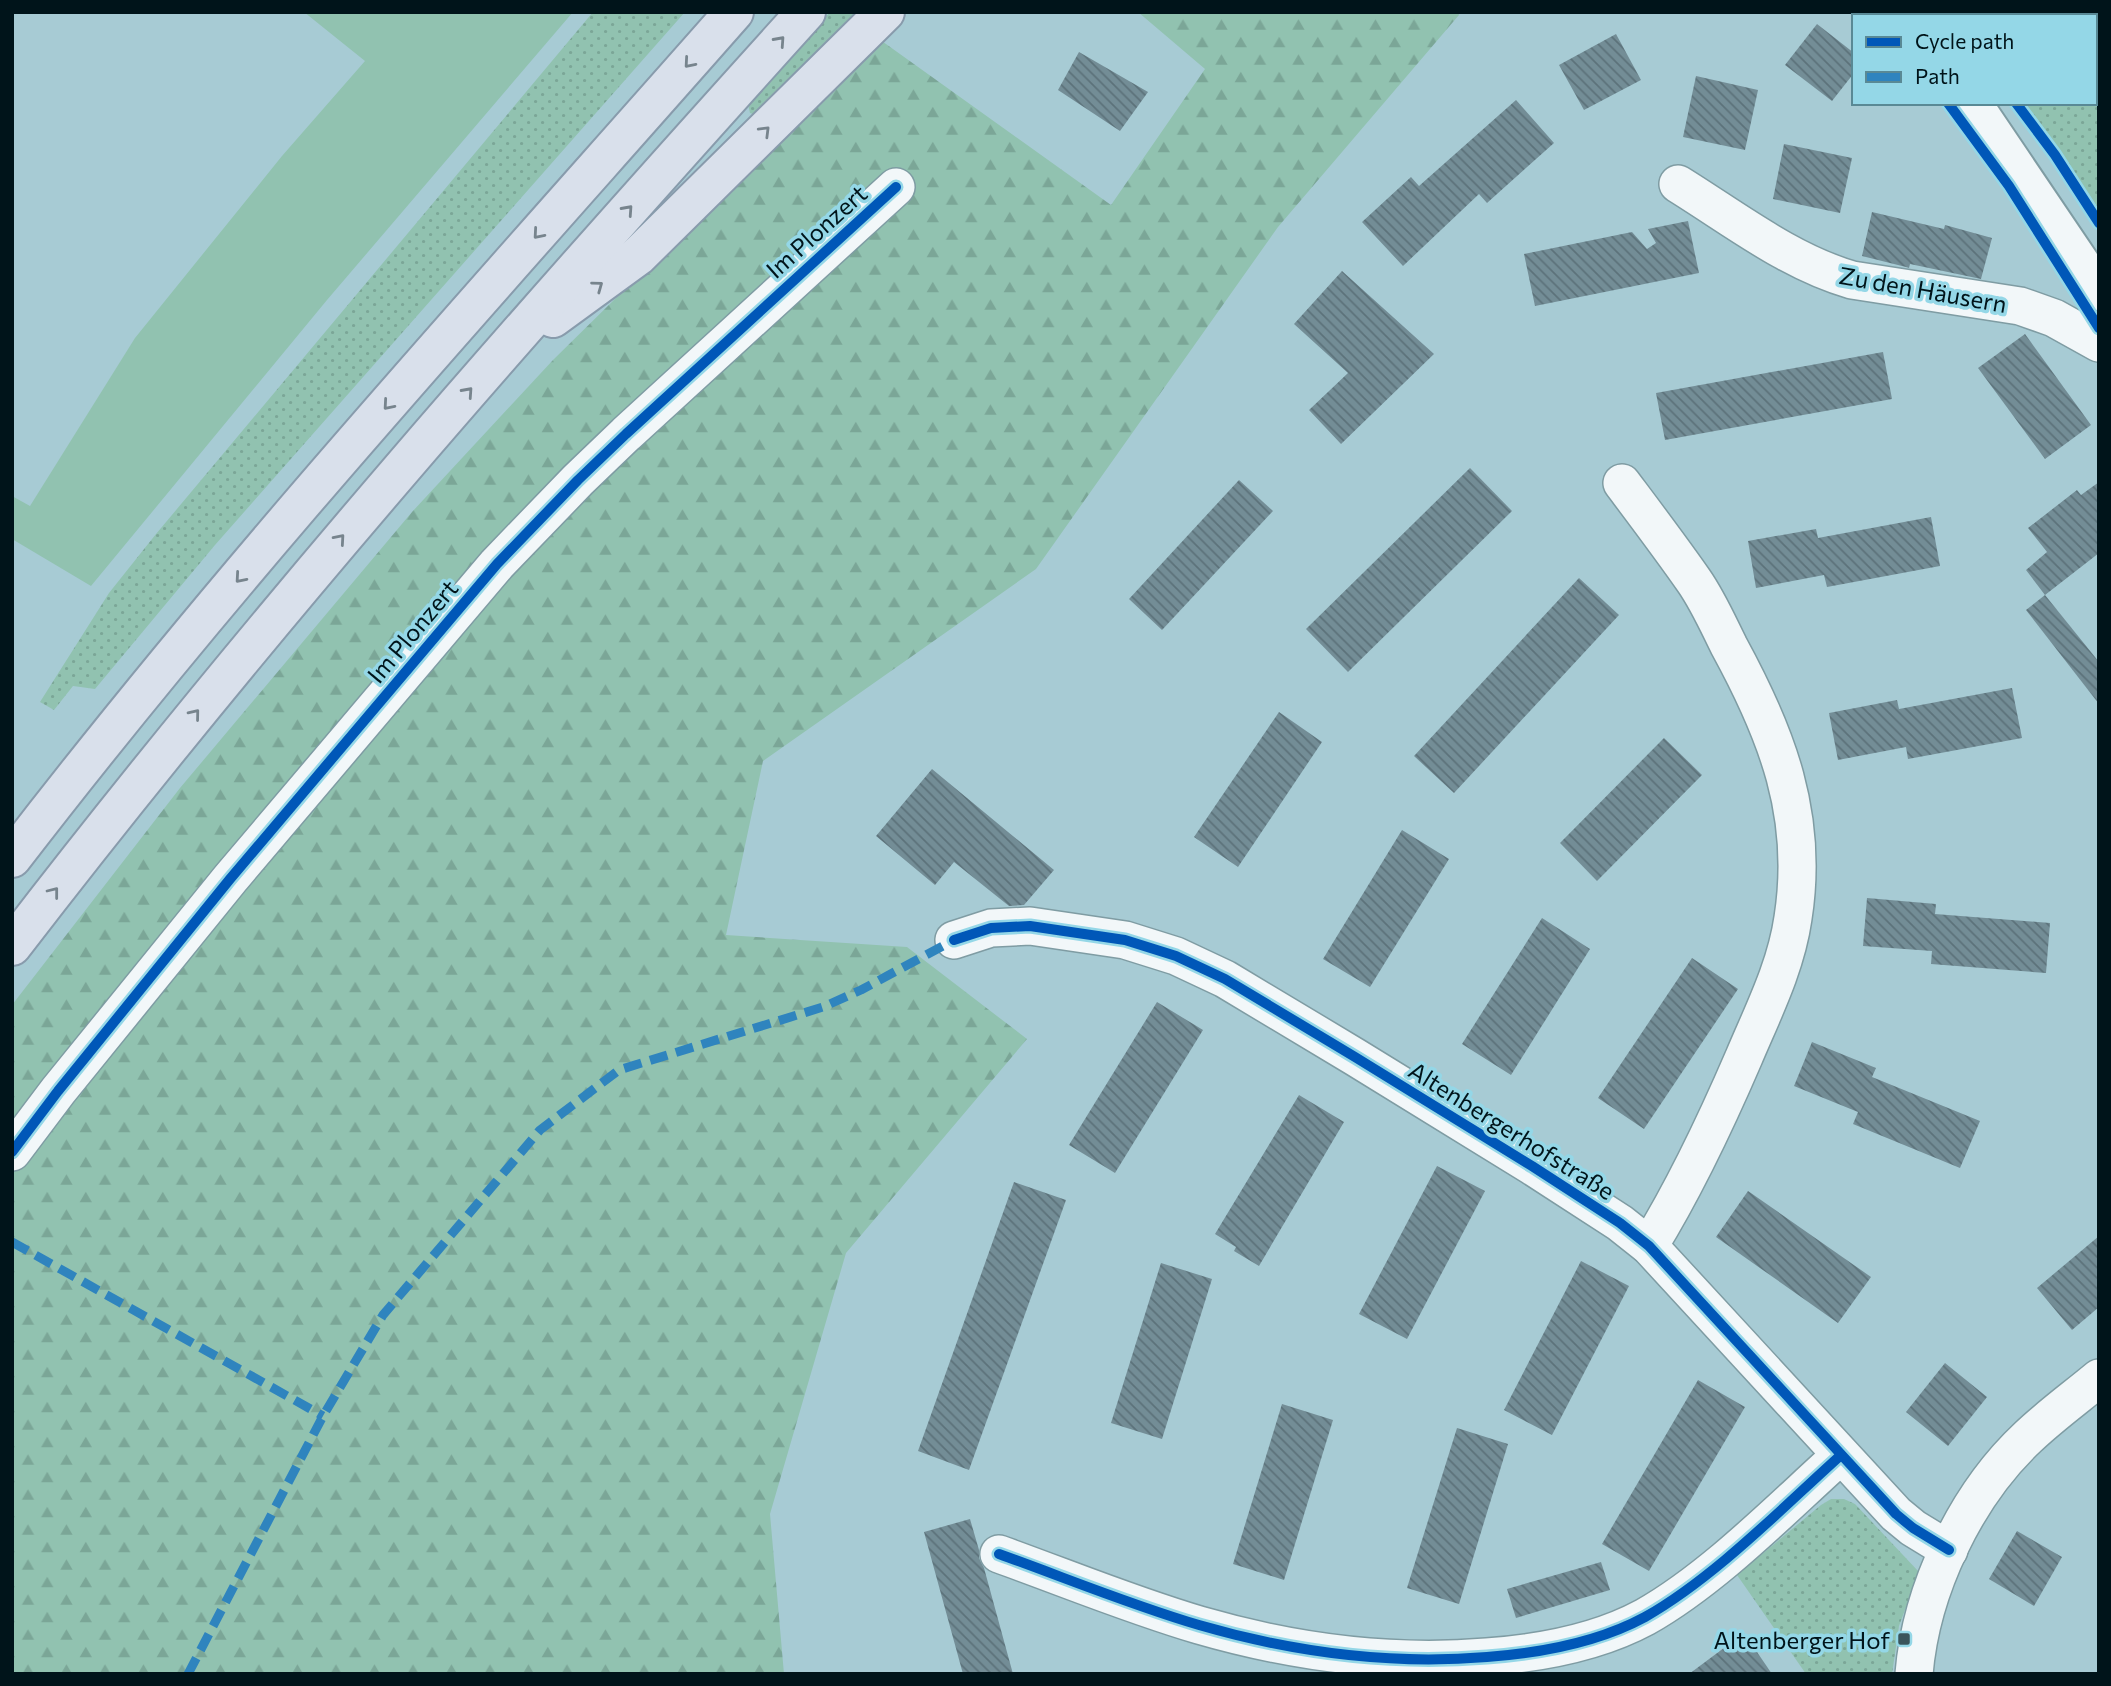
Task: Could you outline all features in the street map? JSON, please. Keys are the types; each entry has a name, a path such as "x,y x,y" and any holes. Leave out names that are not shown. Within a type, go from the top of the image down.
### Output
{"highway":[{"path":"12,858 190,635 734,12"},
{"path":"12,946 303,582 806,12"},
{"path":"503,354 638,256 885,12"}],"street":[{"path":"1973,105 2099,291"},
{"name":"Zu den Häusern","path":"1678,184 1786,251 1831,274 1853,280 2020,306 2054,318 2099,343"},
{"name":"Im Plonzert","path":"12,1152 58,1091 230,879 497,564 626,434 896,187"},
{"path":"1622,483 1696,584 1759,705 1786,774 1795,812 1799,856 1793,920 1779,974 1714,1124 1680,1194 1649,1246"},
{"name":"Altenbergerhofstraße","path":"954,940 991,928 1030,926 1125,940 1176,956 1225,979 1355,1057 1620,1223 1649,1246 1896,1514 1949,1550"},
{"path":"1914,1674 1920,1624 1928,1598 1949,1550 1981,1493 2028,1436 2099,1378"},
{"path":"999,1554 1174,1617 1274,1644 1357,1656 1410,1659 1503,1656 1547,1650 1598,1636 1642,1618 1665,1605 1720,1563 1841,1455"}],"green space":[{"path":"304,12 573,12 327,300 91,586 12,539 12,496 30,506 135,338 282,156 365,61"},
{"path":"593,12 685,12 215,545 95,689 73,686 54,710 40,702 109,593 156,534"},
{"path":"830,12 861,12 755,115 750,113 748,104"},
{"path":"1138,12 1458,12 1459,15 1278,227 1036,569 763,761 726,935 907,947 1027,1039 846,1253 770,1514 784,1674 12,1674 12,1005 180,788 412,512 553,360 879,39 1111,205 1205,69"},
{"path":"1946,12 2099,12 2099,210 2026,105 2097,105 2097,14"},
{"path":"1831,1499 1844,1499 1855,1504 1919,1572 1899,1626 1892,1674 1806,1674 1737,1575"}],"building":[{"path":"1817,24 1852,51 1852,76 1832,101 1785,65"},
{"path":"1616,34 1641,80 1584,110 1559,65"},
{"path":"1079,52 1148,92 1120,131 1058,90"},
{"path":"1696,76 1758,90 1745,150 1683,137"},
{"path":"1516,100 1554,143 1487,203 1479,194 1403,266 1362,222 1411,177 1419,186"},
{"path":"1784,144 1852,158 1840,213 1773,199"},
{"path":"1872,212 1944,229 1945,225 1992,238 1981,279 1910,264 1909,268 1862,256"},
{"path":"1688,221 1699,273 1535,306 1524,254 1632,232 1647,249 1656,243 1648,229"},
{"path":"1342,271 1434,354 1341,444 1309,410 1348,373 1294,324"},
{"path":"2025,334 2091,425 2045,459 1978,368"},
{"path":"1883,352 1892,399 1665,440 1656,393"},
{"path":"1470,468 1512,511 1348,672 1306,629"},
{"path":"1239,480 1273,511 1162,630 1129,599"},
{"path":"2099,482 2099,553 2045,595 2026,570 2047,552 2028,528 2077,490 2081,495"},
{"path":"1931,517 1940,566 1827,587 1824,575 1756,588 1748,541 1816,529 1818,538"},
{"path":"1579,578 1619,615 1454,793 1414,756"},
{"path":"2045,595 2099,662 2099,704 2026,610"},
{"path":"2012,688 2022,738 1908,759 1906,747 1838,760 1829,713 1897,700 1899,709"},
{"path":"1279,712 1322,742 1238,867 1194,837"},
{"path":"1664,738 1702,775 1597,881 1560,843"},
{"path":"932,769 1054,870 1024,905 1009,906 954,862 935,885 876,836"},
{"path":"1402,830 1449,859 1370,987 1323,959"},
{"path":"1867,898 1936,904 1935,914 2050,923 2046,973 1931,964 1932,951 1863,946"},
{"path":"1542,918 1590,949 1511,1075 1462,1044"},
{"path":"1692,958 1738,989 1644,1129 1598,1098"},
{"path":"1157,1002 1203,1030 1115,1173 1069,1145"},
{"path":"1812,1042 1876,1068 1872,1077 1980,1121 1960,1168 1853,1124 1858,1112 1794,1086"},
{"path":"1299,1095 1344,1122 1259,1266 1234,1251 1236,1247 1215,1234"},
{"path":"1437,1166 1485,1191 1407,1339 1359,1314"},
{"path":"1014,1182 1066,1200 969,1470 918,1451"},
{"path":"1748,1191 1871,1277 1838,1323 1716,1237"},
{"path":"2099,1236 2099,1307 2072,1330 2037,1288"},
{"path":"1581,1261 1629,1286 1552,1435 1504,1410"},
{"path":"1161,1263 1212,1279 1162,1439 1111,1423"},
{"path":"1945,1363 1987,1397 1948,1446 1906,1412"},
{"path":"1698,1380 1745,1407 1649,1571 1602,1544"},
{"path":"1282,1404 1333,1420 1284,1580 1233,1564"},
{"path":"1457,1428 1508,1444 1459,1604 1407,1588"},
{"path":"970,1519 1013,1674 963,1674 924,1532"},
{"path":"2017,1531 2062,1557 2034,1606 1989,1579"},
{"path":"1601,1562 1610,1590 1516,1618 1507,1589"},
{"path":"1744,1633 1772,1674 1689,1674"}],"marked path":[{"path":"188,1674 323,1416 383,1315 540,1130 619,1070 823,1007 861,990 954,940"},
{"path":"12,1242 323,1416"}],"cycle path":[{"path":"1949,105 2009,186 2099,328"},
{"path":"2018,105 2055,155 2099,223"},
{"path":"12,1152 58,1091 230,879 497,564 626,434 896,187"},
{"path":"954,940 991,928 1030,926 1125,940 1176,956 1225,979 1355,1057 1532,1166 1620,1223 1649,1246 1896,1514 1949,1550"},
{"path":"999,1554 1174,1617 1270,1643 1378,1658 1451,1659 1507,1655 1588,1640 1645,1617 1722,1563 1841,1455"}],"place":[{"name":"Altenberger Hof","path":"1904,1639"}]}
